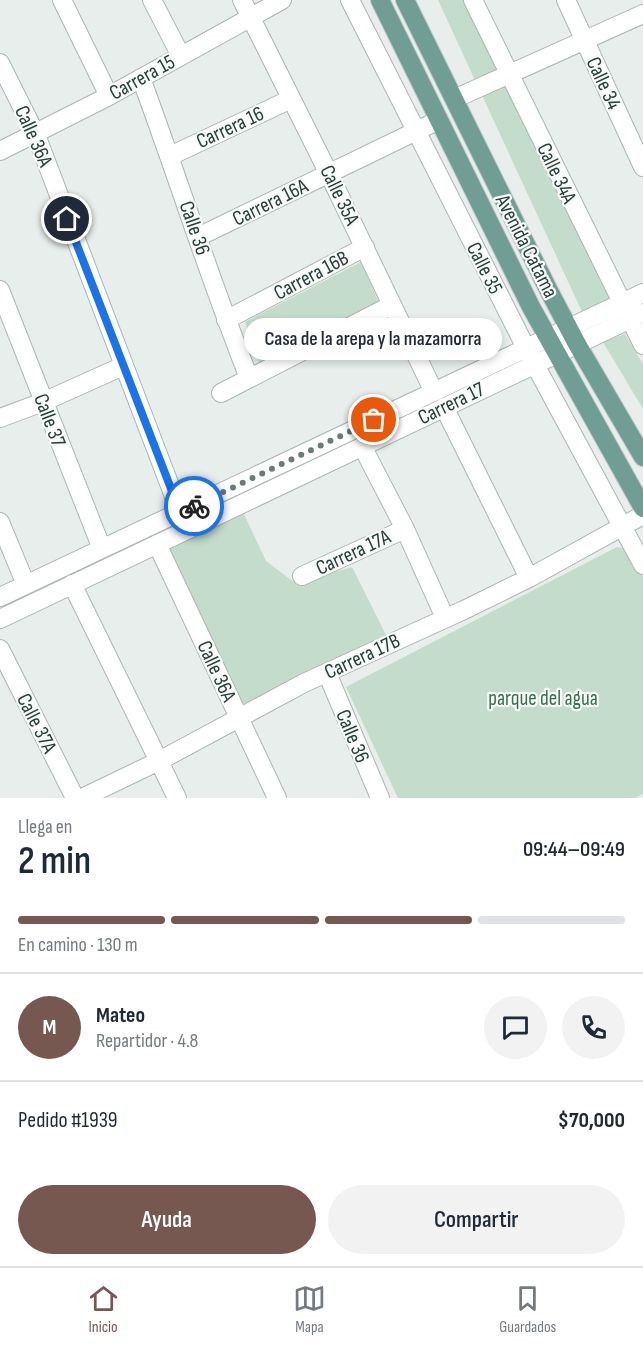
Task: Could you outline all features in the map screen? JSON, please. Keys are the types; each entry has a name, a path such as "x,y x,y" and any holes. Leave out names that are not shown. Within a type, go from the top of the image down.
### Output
{"main road":[{"name":"Avenida Catama","path":"380,0 553,345 643,508"},
{"name":"Avenida Catama","path":"405,0 573,336 643,457"}],"street":[{"path":"62,0 109,96"},
{"path":"152,0 181,56"},
{"name":"Carrera 15","path":"0,151 36,135 181,56 246,8 282,0"},
{"name":"Calle 35","path":"350,0 530,356 643,565"},
{"name":"Calle 34A","path":"473,0 508,74 632,312 643,345"},
{"name":"Calle 34","path":"566,0 643,167"},
{"name":"Calle 35A","path":"246,8 529,578"},
{"path":"454,99 643,14"},
{"name":"Calle 36A","path":"0,63 36,135 180,512"},
{"name":"Calle 36","path":"141,78 226,320 249,378"},
{"name":"Carrera 16","path":"170,156 291,99"},
{"name":"Carrera 16A","path":"198,237 439,120"},
{"name":"Carrera 16B","path":"226,320 365,247"},
{"name":"Calle 37","path":"0,290 102,549"},
{"name":"Carrera 17","path":"0,597 180,512 439,399 573,336 632,312 643,293"},
{"path":"221,393 392,305"},
{"path":"0,418 43,402 123,366"},
{"name":"Carrera 17","path":"0,619 362,446 439,399"},
{"path":"362,446 405,529 446,618"},
{"name":"Carrera 17B","path":"82,798 159,761 238,717 327,673 529,578 643,515"},
{"path":"0,522 26,585"},
{"name":"Carrera 17A","path":"302,576 405,529"},
{"name":"Calle 36A","path":"157,544 277,798"},
{"path":"72,584 177,798"},
{"name":"Calle 37A","path":"0,649 75,798"},
{"name":"Calle 36","path":"327,673 380,798"}],"green space":[{"path":"438,0 467,0 611,302 584,316"},
{"path":"361,262 379,303 261,367 245,322"},
{"path":"625,334 643,364 643,409 603,342"},
{"path":"243,512 266,561 295,583 352,567 387,637 240,711 163,545"},
{"name":"parque del agua","path":"617,547 632,550 643,570 643,794 635,798 398,798 346,687"}],"way so far":[{"path":"194,506 374,420"}],"place":[{"name":"Casa de la arepa y la mazamorra","path":"374,420"}],"route":[{"path":"67,219 180,512 194,506"}]}
